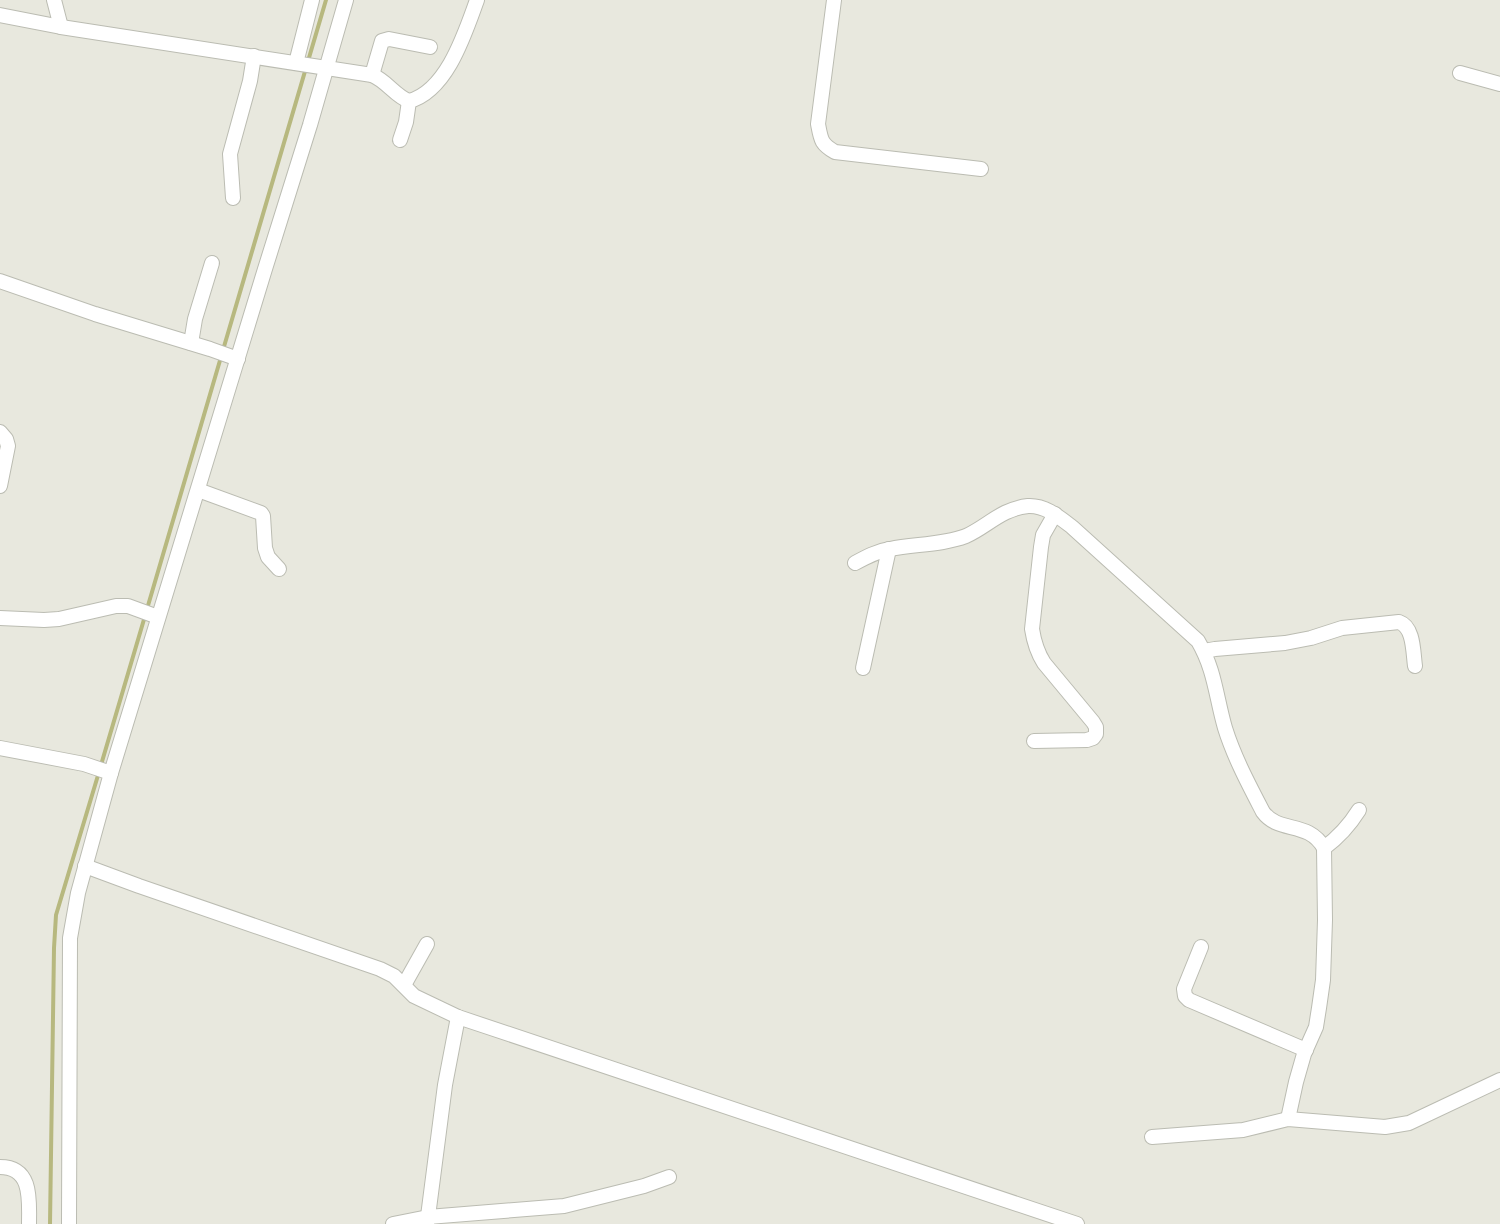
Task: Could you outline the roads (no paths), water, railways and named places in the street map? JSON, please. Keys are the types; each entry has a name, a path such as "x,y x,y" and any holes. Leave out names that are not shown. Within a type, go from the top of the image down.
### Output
{"street":[{"path":"54,0 61,27"},
{"path":"299,63 312,0"},
{"path":"69,1224 70,938 73,913 154,615 198,490 323,67 346,0"},
{"path":"0,15 61,27 372,75 381,78 403,99 409,101 423,96 451,63 466,32 477,0"},
{"path":"834,0 818,124 820,138 824,146 835,152 981,169"},
{"path":"372,75 382,41 389,39 430,47"},
{"path":"233,198 230,154 250,81 254,56"},
{"path":"1460,73 1500,84"},
{"path":"400,140 406,122 409,101"},
{"path":"191,343 195,319 212,263"},
{"path":"0,281 95,314 238,359"},
{"path":"0,432 6,439 8,446 0,486"},
{"path":"198,490 261,513 263,516 265,548 268,557 279,569"},
{"path":"855,563 875,553 889,549 948,541 965,536 993,518 1011,510 1039,507 1055,514 1072,527 1198,641 1204,651 1216,684 1230,742 1263,812 1268,818 1276,822 1310,832 1319,839 1324,848 1323,980 1316,1027 1306,1050 1296,1082 1288,1119"},
{"path":"1034,740 1087,740 1093,738 1096,734 1096,727 1093,722 1044,663 1037,652 1034,641 1032,629 1043,535 1055,514"},
{"path":"863,668 889,549"},
{"path":"0,618 59,619 103,608 128,606 154,615"},
{"path":"1204,651 1285,643 1311,638 1342,628 1399,622 1405,624 1409,630 1415,666"},
{"path":"0,748 84,764 111,772"},
{"path":"1324,848 1350,826 1359,810"},
{"path":"85,866 380,969 394,976 414,996 458,1017 1077,1224"},
{"path":"404,985 427,944"},
{"path":"1201,947 1184,989 1185,996 1189,1000 1306,1050"},
{"path":"427,1221 445,1085 458,1017"},
{"path":"1152,1137 1244,1130 1288,1119 1384,1127 1397,1126 1409,1123 1500,1080"},
{"path":"0,1167 6,1167 18,1173 24,1179 29,1192 29,1224"},
{"path":"393,1224 564,1206 644,1186 669,1177"}],"waterway":[{"path":"223,350 326,0"},
{"path":"147,609 221,357"},
{"path":"101,765 145,616"},
{"path":"50,1224 56,915 99,772"}]}
